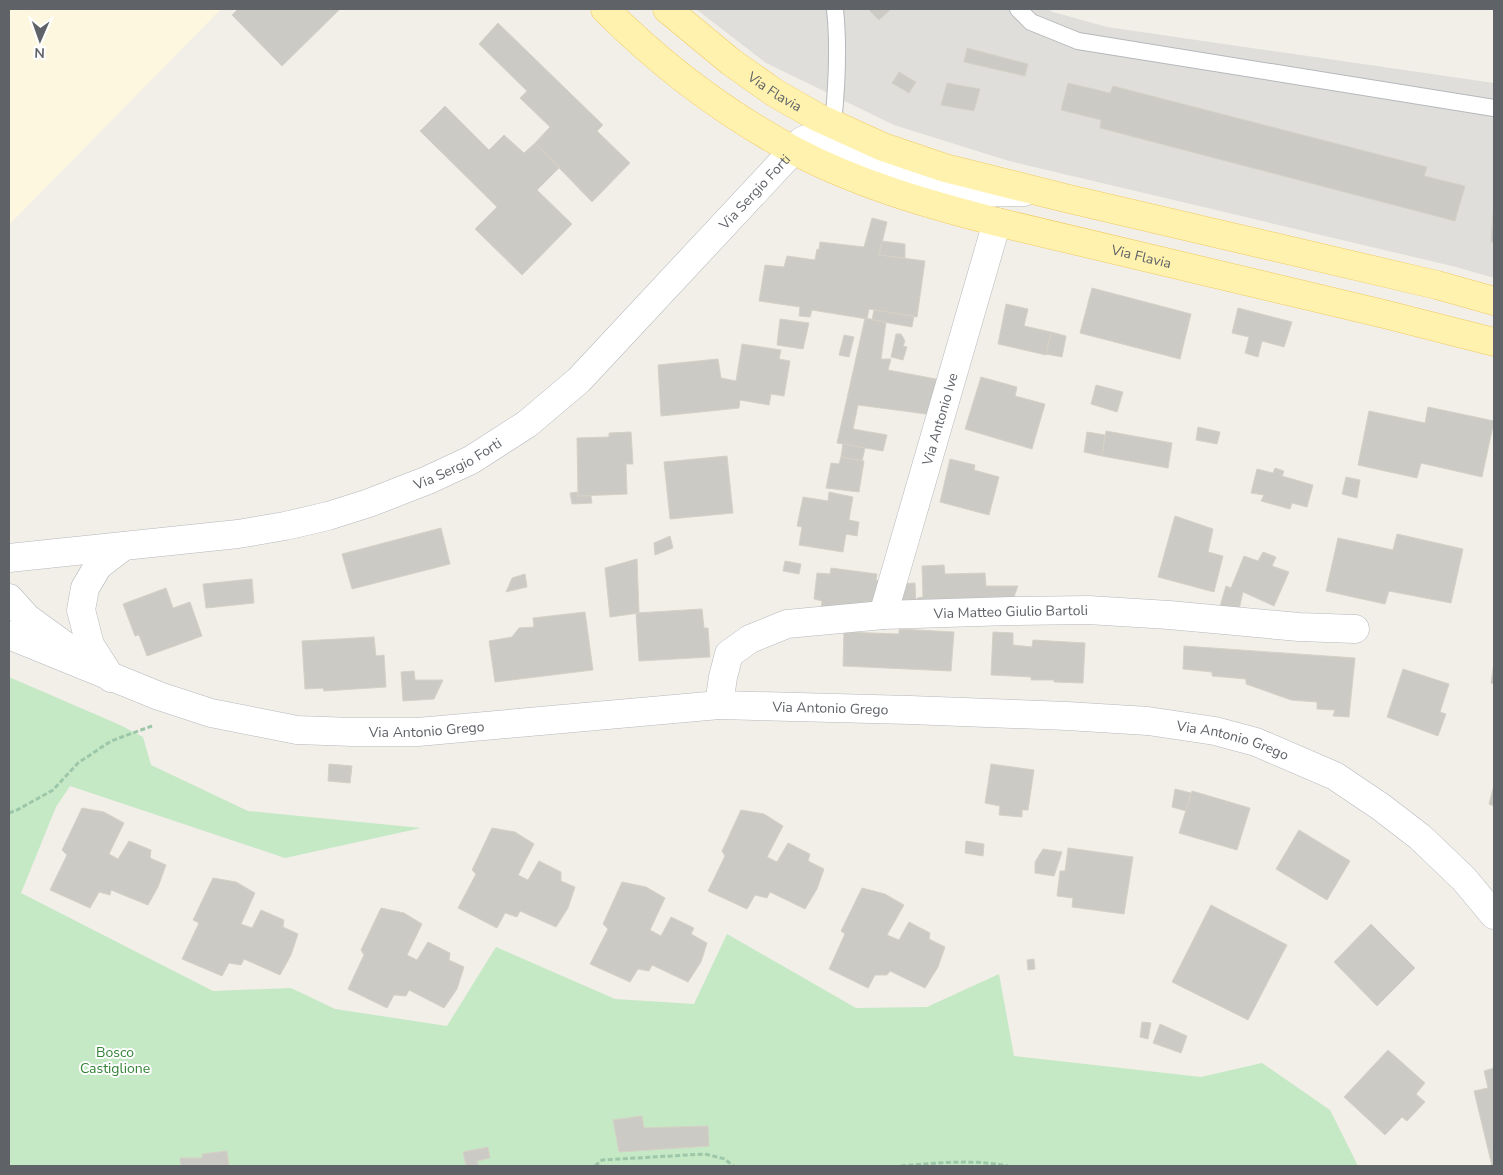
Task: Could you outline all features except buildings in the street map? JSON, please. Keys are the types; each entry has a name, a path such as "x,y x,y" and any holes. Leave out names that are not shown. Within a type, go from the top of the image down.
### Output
{"main road":[{"name":"Via Flavia","path":"605,9 628,32 707,96 755,128 794,151 840,172 892,192 997,222 1393,316 1494,342"},
{"name":"Via Flavia","path":"667,9 731,62 775,93 817,117 883,147 945,168 1437,285 1494,301"}],"street":[{"name":"Via Flavia","path":"794,151 808,138 815,138 915,179 954,190 974,193 1041,192"},
{"name":"Via Sergio Forti","path":"9,558 238,534 328,516 369,503 428,480 471,460 527,424 579,380 794,151"},
{"name":"Via Antonio Ive","path":"883,615 997,222"},
{"path":"111,678 90,645 81,610 86,588 98,566 124,546"},
{"name":"Via Antonio Grego","path":"9,598 27,618 111,678"},
{"name":"Via Matteo Giulio Bartoli","path":"720,705 723,677 729,654 750,639 787,624 883,615 1088,610 1169,615 1299,627 1354,629"},
{"name":"Via Antonio Grego","path":"10,635 111,678 160,696 219,715 297,730 418,732 720,705 1067,716 1148,721 1215,731 1256,742 1335,776 1381,806 1420,837 1464,878 1494,915"}],"lane":[{"path":"832,124 837,88 837,30 834,9"},
{"path":"1018,9 1031,22 1078,41 1494,108"}],"path":[{"path":"9,813 54,790 78,763 111,741 153,726"},
{"path":"595,1166 602,1160 705,1154 725,1159 733,1166"},
{"path":"901,1166 993,1163 1008,1166"}],"shaded area":[{"path":"9,9 221,9 9,225"},
{"path":"696,9 1048,9 1107,27 1494,83 1494,278 1456,267 1009,161 894,125 766,63"}],"green space":[{"name":"Bosco Castiglione","path":"9,677 120,725 143,737 151,765 248,811 421,828 285,858 70,786 56,807 21,893 213,991 291,988 335,1009 447,1026 496,947 615,999 694,1004 727,934 856,1008 927,1007 999,974 1014,1056 1201,1077 1262,1063 1330,1110 1358,1166 9,1166"}]}
